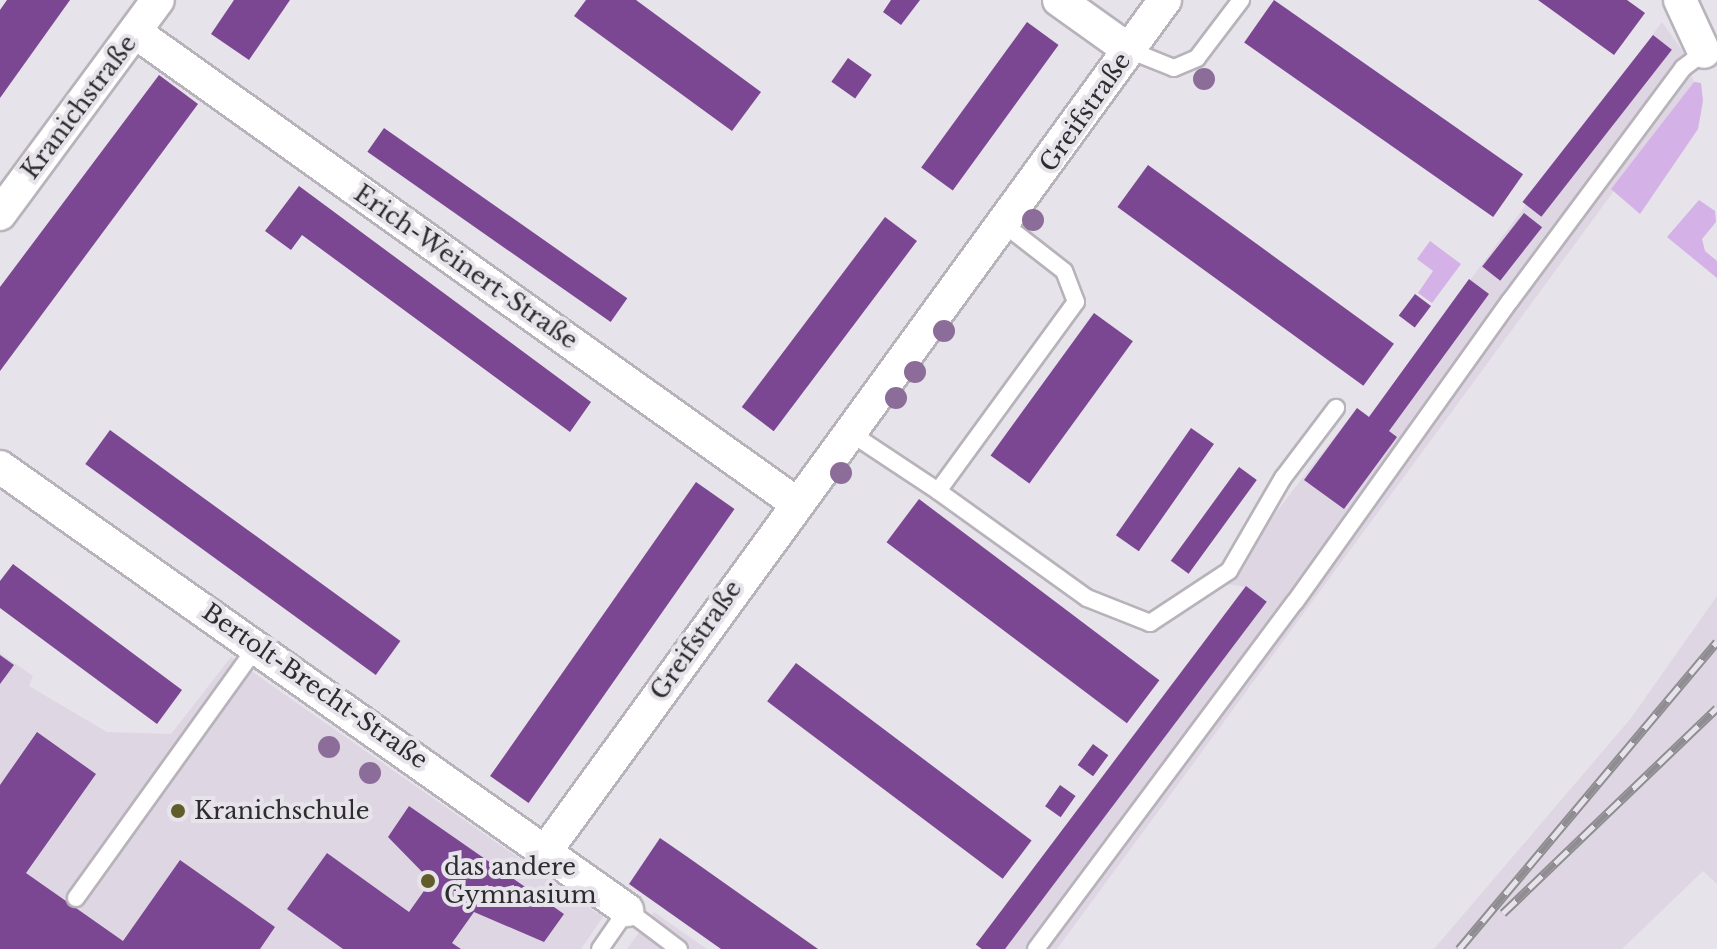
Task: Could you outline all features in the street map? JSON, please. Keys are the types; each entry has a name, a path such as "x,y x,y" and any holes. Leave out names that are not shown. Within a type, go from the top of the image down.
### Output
{"street":[{"name":"Kranichstraße","path":"0,214 158,0"},
{"path":"1059,0 1129,50"},
{"name":"Greifstraße","path":"545,852 796,503 1005,225 1165,0"},
{"path":"1680,0 1704,52"},
{"name":"Erich-Weinert-Straße","path":"135,32 796,503"},
{"name":"Bertolt-Brecht-Straße","path":"0,467 258,645 627,910"}],"lane":[{"path":"1129,50 1174,68 1197,58 1241,0"},
{"path":"1036,949 1295,602 1537,264 1683,68 1704,52"},
{"path":"938,491 1076,302 1064,271 1005,225"},
{"path":"849,432 938,491 1087,598 1150,623 1229,571 1283,478 1336,408"},
{"path":"76,898 258,645"},
{"path":"600,949 627,910 679,949"}],"shaded area":[{"path":"1662,22 1682,50 1694,82 1057,949 981,949 1245,587 1221,583 1357,408 1369,416"},
{"path":"1694,82 1701,83 1703,101 1698,129 1640,214 1611,189"},
{"path":"1699,200 1715,211 1716,222 1702,239 1705,251 1717,261 1717,278 1667,237"},
{"path":"1430,241 1461,264 1432,303 1418,293 1433,271 1417,259"},
{"path":"1717,596 1717,884 1703,871 1622,949 1434,949 1631,718"},
{"name":"Kranichschule","path":"0,653 33,676 29,686 107,732 171,734 231,657 603,917 581,949 0,949"},
{"path":"654,912 707,949 627,949"}],"building":[{"path":"7,0 70,0 0,98 0,10"},
{"path":"234,0 290,0 249,60 211,34"},
{"path":"586,0 636,0 761,92 732,131 574,16"},
{"path":"891,0 920,0 901,25 883,12"},
{"path":"1274,0 1523,174 1493,217 1244,43"},
{"path":"1538,0 1627,0 1645,13 1614,55"},
{"path":"1027,22 1059,45 953,191 921,168"},
{"path":"1653,35 1672,50 1541,217 1522,202"},
{"path":"848,58 872,75 855,98 831,82"},
{"path":"159,75 198,104 0,371 0,287"},
{"path":"384,128 627,298 611,322 367,152"},
{"path":"1148,165 1394,344 1363,386 1117,207"},
{"path":"299,186 591,402 570,432 302,235 291,250 265,231"},
{"path":"1524,213 1542,227 1500,281 1482,267"},
{"path":"885,217 917,241 774,431 742,407"},
{"path":"1469,279 1489,294 1389,431 1397,437 1344,509 1304,480 1357,408 1369,417"},
{"path":"1415,294 1431,306 1415,328 1399,316"},
{"path":"1094,313 1133,341 1029,484 991,455"},
{"path":"1191,428 1214,444 1139,551 1116,535"},
{"path":"110,430 400,641 376,675 85,464"},
{"path":"1239,467 1257,480 1189,574 1171,561"},
{"path":"696,482 735,509 529,803 490,776"},
{"path":"919,499 1159,680 1127,723 887,542"},
{"path":"13,564 182,690 157,724 0,608 0,581"},
{"path":"1246,586 1267,602 1005,949 982,949 976,945"},
{"path":"0,655 14,665 0,684"},
{"path":"796,663 1032,841 1003,879 767,701"},
{"path":"37,732 96,774 26,873 123,941 180,860 275,927 260,949 0,949 0,785"},
{"path":"1093,744 1108,755 1093,776 1078,765"},
{"path":"1060,785 1076,796 1061,817 1045,806"},
{"path":"409,806 564,914 544,942 474,912 452,943 461,949 343,949 287,909 327,853 409,912 431,881 388,837"},
{"path":"660,838 818,949 721,949 629,884"}],"railway":[{"path":"1459,949 1717,642"},
{"path":"1503,913 1717,708"}],"place":[{"name":"Kranichschule","path":"178,811"},
{"name":"das andere Gymnasium","path":"428,881"}]}
